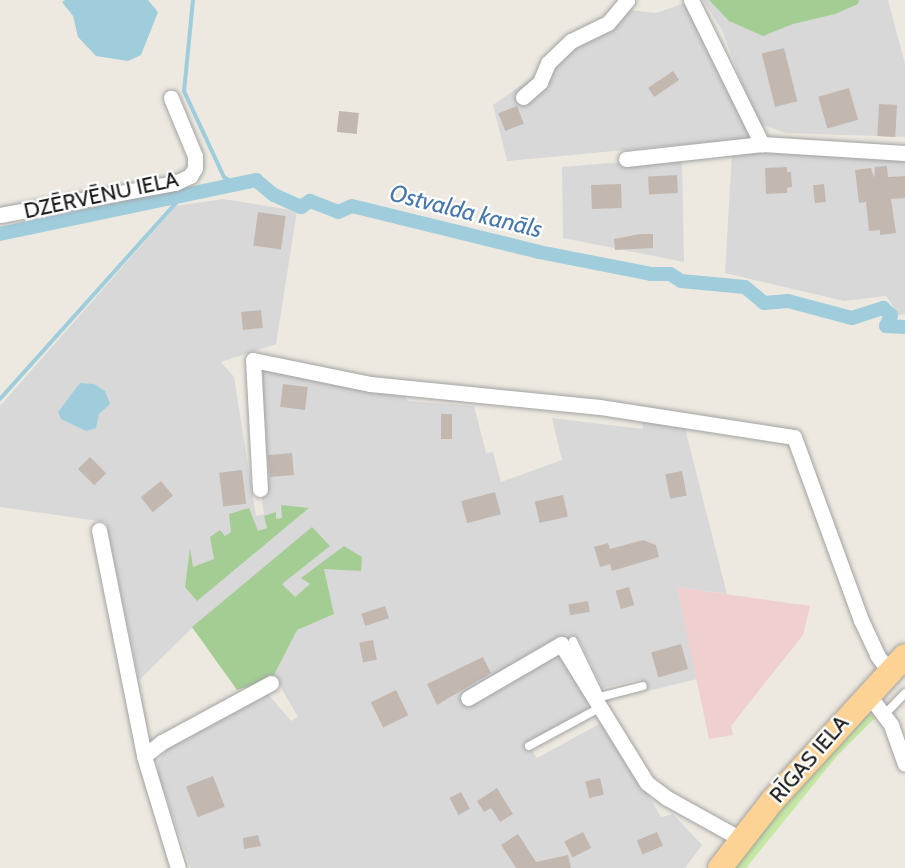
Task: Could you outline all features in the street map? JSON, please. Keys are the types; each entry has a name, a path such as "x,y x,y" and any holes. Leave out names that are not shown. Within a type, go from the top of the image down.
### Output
{"main road":[{"name":"RĪGAS IELA","path":"720,868 741,839 897,664"}],"street":[{"path":"523,97 540,82 548,63 571,41 609,23 627,0"},
{"path":"691,0 762,144"},
{"name":"DZĒRVĒNU IELA","path":"0,215 175,183 190,176 195,168 195,156 171,98"},
{"path":"626,159 762,144 905,153"},
{"path":"260,489 253,360 370,384 600,407 794,437 861,620 877,655 897,664"},
{"path":"99,530 144,756 178,868"},
{"path":"468,698 561,644 601,703 647,783 667,798 741,839"},
{"path":"144,756 162,742 270,683"},
{"path":"868,694 885,714 905,764"}],"lane":[{"path":"573,641 601,703"},
{"path":"529,746 601,703 643,686"},
{"path":"885,714 905,693"}],"shaded area":[{"path":"703,0 888,0 905,64 905,137 786,133 757,123 722,30"},
{"path":"685,3 752,138 507,161 493,105 630,10 656,13"},
{"path":"785,150 905,157 905,314 899,315 886,296 844,301 725,273 732,152"},
{"path":"682,157 684,262 563,238 562,167"},
{"path":"223,199 297,211 276,344 221,362 234,377 256,516 264,514 254,443 257,367 404,395 408,401 474,406 486,453 493,452 501,482 562,460 552,418 643,429 642,422 685,428 727,594 677,587 697,679 644,692 641,679 603,688 579,639 568,643 589,701 587,709 527,743 537,758 605,721 661,817 673,814 702,845 685,868 191,868 158,774 158,762 167,749 268,694 291,721 298,717 276,679 249,690 192,628 139,680 106,522 0,507 0,406 176,206"},
{"path":"677,587 810,606 803,635 731,726 733,735 709,739"}],"green space":[{"path":"709,0 859,0 858,4 835,14 793,24 763,36 729,21"},
{"path":"281,505 309,508 197,601 185,587 190,548 193,567 214,559 210,537 220,530 225,536 231,532 229,514 249,508 258,531 267,528 264,516 276,512 276,519 282,518"},
{"path":"312,527 330,546 282,584 295,597 310,584 301,578 344,546 362,557 361,571 324,569 334,614 297,630 272,679 237,690 192,627"},
{"path":"865,714 877,716 836,757 746,868 734,868 780,808"}],"water":[{"path":"65,0 148,0 158,12 141,55 128,61 96,56 78,37 73,16 62,2"},
{"path":"80,383 94,384 105,391 110,404 99,414 96,428 86,431 61,419 58,412"}],"building":[{"path":"784,48 797,101 775,107 762,54"},
{"path":"673,71 679,80 654,97 648,88"},
{"path":"849,88 858,120 827,129 818,97"},
{"path":"879,104 897,105 895,137 877,136"},
{"path":"517,106 524,124 505,131 498,113"},
{"path":"339,111 359,113 357,134 337,132"},
{"path":"887,166 888,177 905,176 905,198 891,199 896,233 880,235 880,230 869,231 866,202 859,203 855,170 871,168 874,178 875,167"},
{"path":"787,167 787,172 791,172 792,187 787,188 787,193 766,194 765,168"},
{"path":"677,175 678,193 649,194 648,177"},
{"path":"621,184 622,208 592,209 591,185"},
{"path":"824,184 826,202 815,203 813,185"},
{"path":"258,212 286,216 281,250 253,246"},
{"path":"653,234 653,248 615,250 614,239"},
{"path":"261,310 263,328 243,330 241,312"},
{"path":"283,384 308,387 305,410 280,407"},
{"path":"441,414 452,414 452,439 441,439"},
{"path":"292,453 294,475 270,477 268,455"},
{"path":"90,457 106,473 94,485 78,469"},
{"path":"242,470 246,504 223,507 219,473"},
{"path":"682,471 687,496 670,499 665,474"},
{"path":"161,481 173,496 153,512 141,497"},
{"path":"495,492 501,514 467,523 461,501"},
{"path":"563,495 568,516 540,523 535,502"},
{"path":"643,540 656,545 659,557 612,571 610,564 600,567 594,547 608,543 610,549"},
{"path":"629,587 634,605 621,609 616,591"},
{"path":"588,601 590,612 570,615 568,604"},
{"path":"385,606 389,618 365,626 361,614"},
{"path":"373,640 377,660 363,662 359,643"},
{"path":"681,644 688,669 658,678 651,653"},
{"path":"483,657 491,673 437,705 427,684"},
{"path":"396,690 408,715 383,727 371,702"},
{"path":"213,776 225,807 198,817 186,786"},
{"path":"600,778 604,795 589,798 585,781"},
{"path":"497,788 513,814 500,822 491,808 484,812 477,801"},
{"path":"461,792 470,809 458,815 450,798"},
{"path":"583,832 591,848 572,858 564,842"},
{"path":"657,832 663,846 643,854 637,841"},
{"path":"518,834 536,862 568,855 571,868 516,868 501,845"},
{"path":"258,835 261,846 244,849 243,838"}],"waterway":[{"path":"193,0 184,91 224,177 235,184"},
{"name":"Ostvalda kanāls","path":"0,234 256,180 274,195 301,207 310,201 338,212 352,206 539,252 651,274 670,274 681,281 745,287 764,303 788,301 852,318 883,308 891,315 886,326 905,327"},
{"path":"0,399 181,197"}]}
